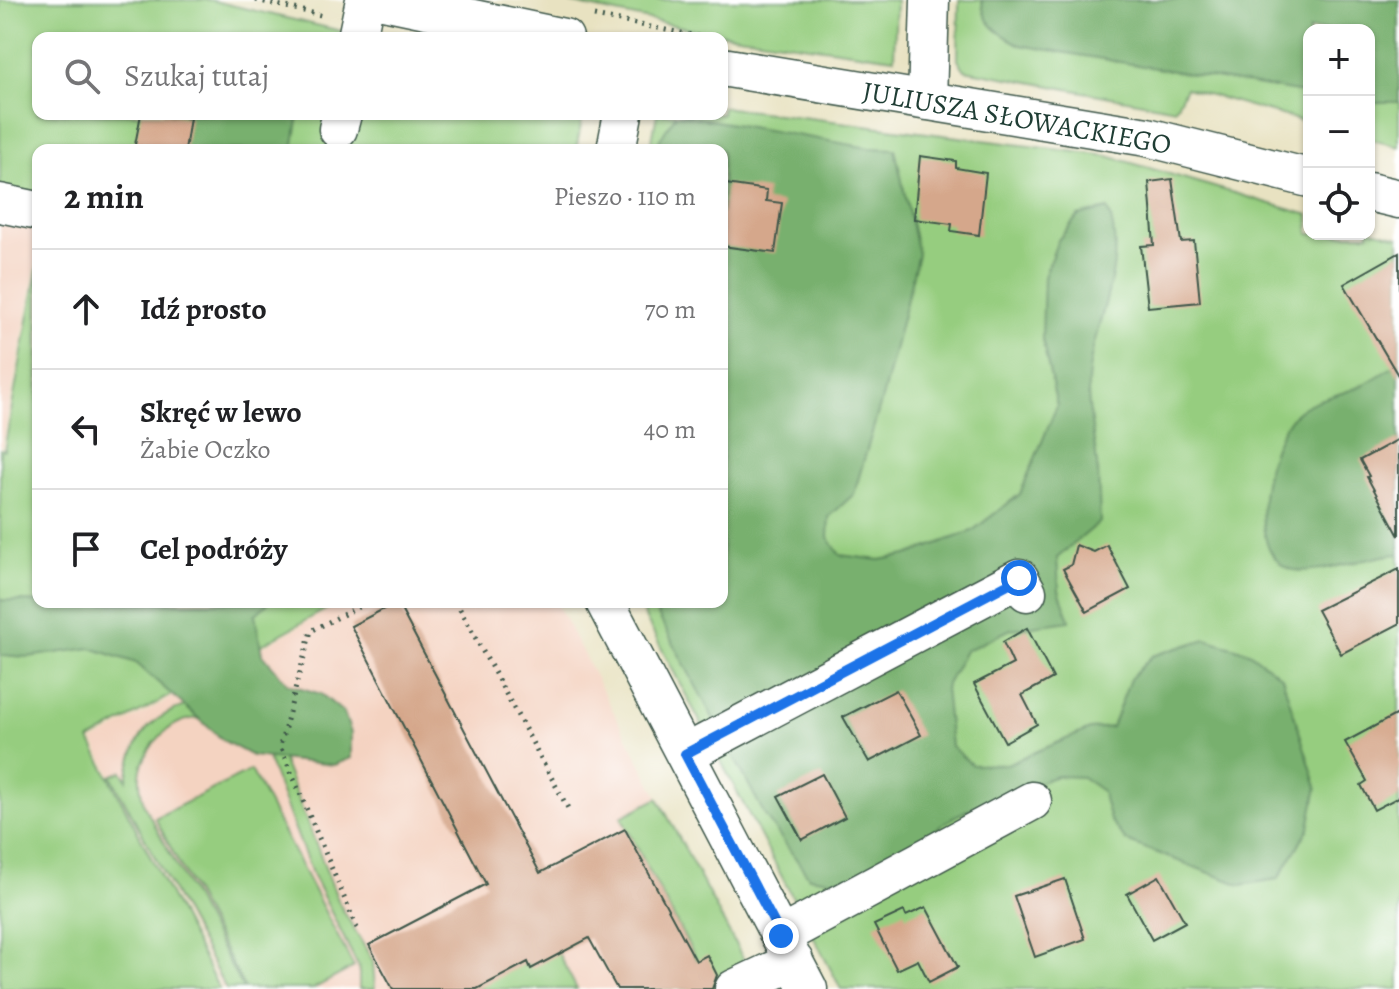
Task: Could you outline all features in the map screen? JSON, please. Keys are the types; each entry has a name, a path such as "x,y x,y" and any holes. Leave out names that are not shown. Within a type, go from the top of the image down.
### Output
{"street":[{"path":"927,101 930,0"},
{"path":"366,15 573,26"},
{"name":"JULIUSZA SŁOWACKIEGO","path":"728,68 1147,137 1303,176"},
{"path":"617,144 622,120"},
{"path":"1375,193 1399,199"},
{"path":"0,203 32,210"},
{"path":"685,754 1019,578 1027,592"},
{"path":"608,608 794,962"},
{"path":"734,989 794,962 1032,801"}],"path":[{"path":"256,0 366,15"},
{"path":"573,26 641,32"},
{"path":"356,608 311,631 280,746 357,928"},
{"path":"459,608 569,810"}],"shaded area":[{"path":"0,217 32,227 32,285 0,446"},
{"path":"332,608 559,608 759,989 223,989 93,741"}],"green space":[{"path":"0,0 210,0 346,32 32,32 32,120 582,120 577,144 32,144 32,221 0,214"},
{"path":"556,0 896,0 894,58 728,35 728,32 696,30"},
{"path":"959,0 1399,0 1399,147 1375,141 1375,24 1303,24 1303,121 1186,88 1175,109 965,70 958,60"},
{"path":"982,0 1399,0 1399,102 1375,102 1375,24 1303,24 1303,93 1020,45 1000,33 989,22"},
{"path":"728,108 1108,156 1303,213 1303,240 1375,240 1375,231 1399,237 1399,989 841,989 640,608 728,608 728,144 651,144 656,120 728,120"},
{"path":"184,120 298,120 294,144 181,144"},
{"path":"672,120 710,120 869,148 895,149 918,254 883,395 854,494 829,517 828,537 840,555 880,560 907,555 972,531 1020,494 1057,406 1042,339 1044,277 1058,240 1078,216 1108,209 1114,231 1115,253 1088,382 1100,522 1057,558 1059,590 1070,621 1011,629 965,651 945,688 951,746 972,765 1007,764 1090,729 1112,727 1130,679 1152,656 1206,639 1249,652 1282,677 1317,787 1309,828 1278,879 1241,885 1126,841 1110,820 1102,791 1082,777 1057,776 988,800 955,816 861,876 829,880 809,877 766,817 654,608 728,608 728,144 659,144"},
{"path":"32,298 32,608 328,608 90,740 219,989 0,989 0,449 4,450"},
{"path":"1399,363 1399,554 1327,568 1290,569 1275,558 1266,541 1263,519 1263,495 1268,470 1284,428 1307,405 1357,387"},
{"path":"0,600 32,602 32,608 263,608 255,615 262,654 288,684 321,694 344,713 351,733 351,758 334,765 252,756 224,741 136,663 91,648 28,657 0,655"},
{"path":"191,704 275,741 340,905 373,961 375,989 359,989 359,968 313,876 262,744 218,723 194,719 172,727 154,743 142,764 140,787 144,805 243,989 226,989 111,776 122,771 127,780 134,752 146,731 164,715"},
{"path":"251,770 354,967 313,989 245,989 155,818"},
{"path":"658,798 759,989 653,989 699,965 621,817"},
{"path":"556,949 577,989 465,989 520,961 524,966"}],"building":[{"path":"140,120 190,120 186,144 135,144"},
{"path":"920,156 956,161 956,168 986,173 979,235 951,231 952,224 914,219"},
{"path":"1172,179 1181,242 1194,241 1200,302 1148,307 1141,246 1154,245 1149,182"},
{"path":"728,184 767,190 766,201 782,203 775,253 728,247"},
{"path":"1399,253 1399,377 1344,284"},
{"path":"1399,439 1399,536 1360,460"},
{"path":"1076,545 1094,552 1107,545 1130,589 1087,612 1063,569 1071,565"},
{"path":"1399,569 1399,624 1341,654 1317,610"},
{"path":"386,608 400,608 540,873 625,829 696,961 707,955 717,975 712,989 617,989 589,938 531,969 528,962 477,989 393,989 369,945 486,884 351,626"},
{"path":"1027,628 1053,678 1022,695 1037,724 1005,742 974,684 1013,664 1003,642"},
{"path":"896,690 921,735 869,762 843,717"},
{"path":"1399,713 1399,797 1374,810 1361,785 1367,781 1345,742"},
{"path":"822,774 845,817 802,840 778,796"},
{"path":"1159,876 1185,922 1152,940 1127,894"},
{"path":"1065,879 1085,939 1035,957 1014,896"},
{"path":"926,907 958,967 929,982 918,960 897,970 874,925 904,911 906,916"}],"route":[{"path":"781,936 685,754 1019,578"}]}
